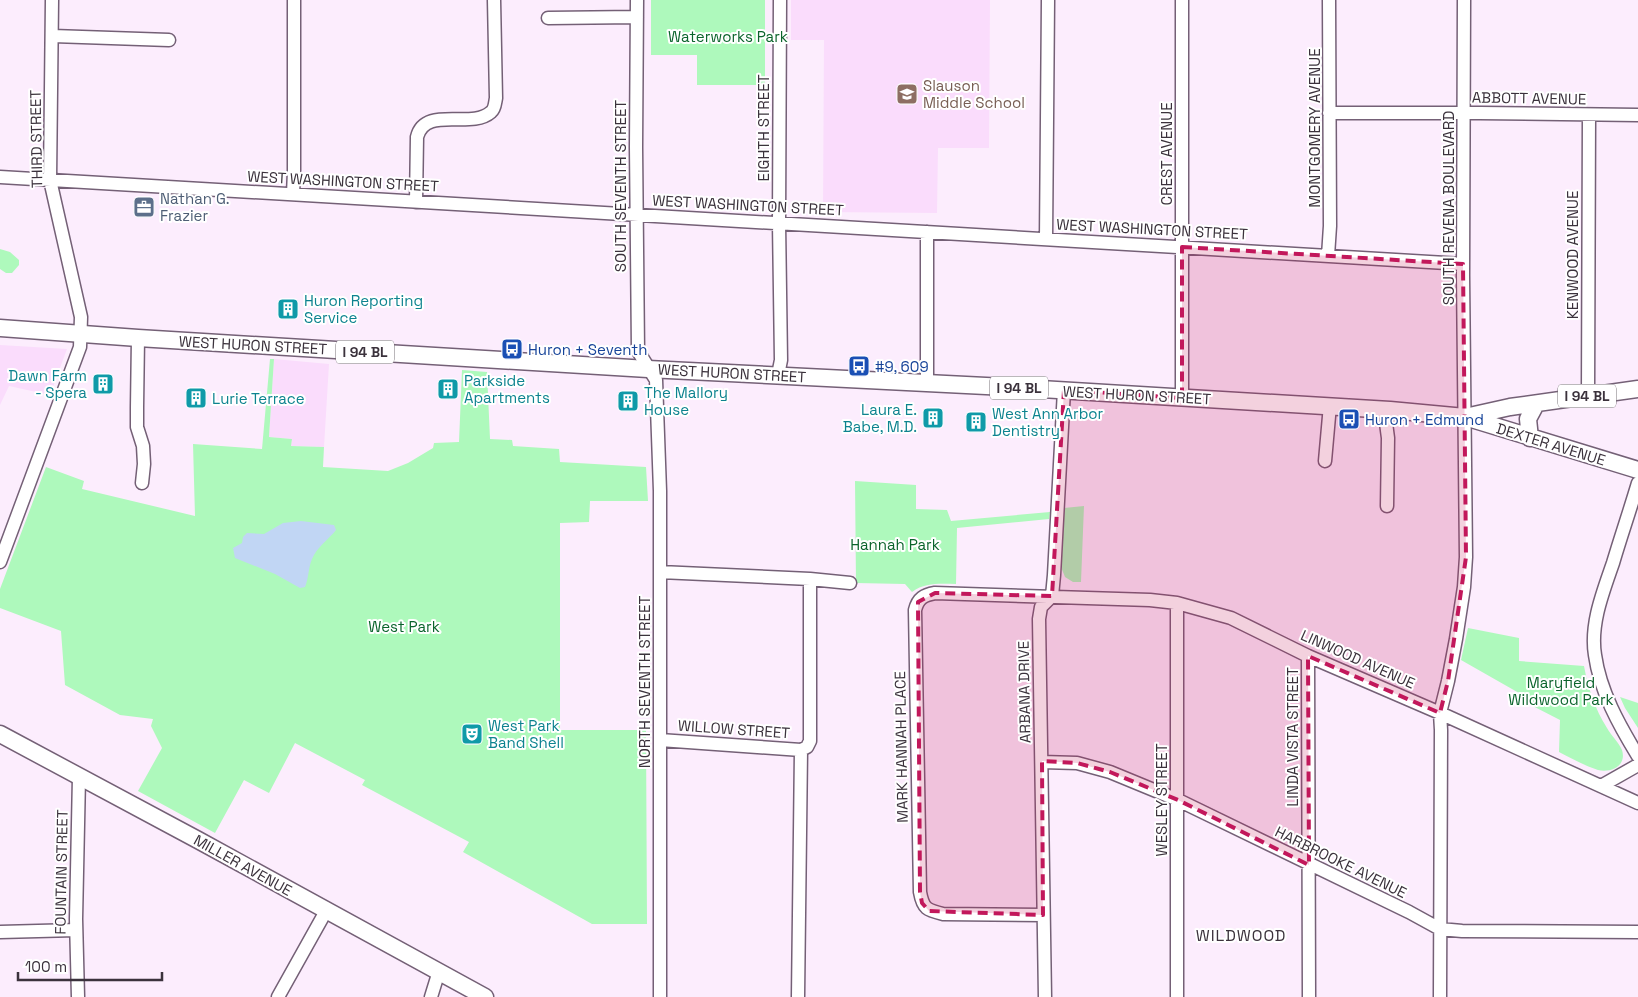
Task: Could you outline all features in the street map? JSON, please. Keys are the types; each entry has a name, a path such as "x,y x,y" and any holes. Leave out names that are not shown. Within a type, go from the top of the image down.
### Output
{"main road":[{"name":"WEST HURON STREET","path":"0,328 648,370 1064,390 1330,406 1465,417"},
{"name":"I 94 BL","path":"1465,417 1638,389"},
{"path":"1530,438 1528,418 1536,404"},
{"name":"DEXTER AVENUE","path":"1465,417 1638,470"},
{"name":"MILLER AVENUE","path":"0,734 485,997"}],"street":[{"name":"THIRD STREET","path":"0,562 80,347 81,317 50,180 52,0"},
{"path":"293,194 294,0"},
{"path":"416,202 417,137 420,128 424,124 433,121 481,118 490,113 494,108 496,98 494,0"},
{"name":"SOUTH SEVENTH STREET","path":"637,0 638,351 648,370"},
{"name":"EIGHTH STREET","path":"778,375 781,360 779,223 780,0"},
{"path":"1046,239 1048,0"},
{"name":"CREST AVENUE","path":"1182,0 1182,398"},
{"name":"MONTGOMERY AVENUE","path":"1328,256 1330,226 1329,0"},
{"name":"SOUTH REVENA BOULEVARD","path":"1440,997 1440,712 1448,682 1464,587 1466,557 1463,264 1464,0"},
{"path":"548,18 637,17"},
{"path":"53,36 169,40"},
{"name":"ABBOTT AVENUE","path":"1329,114 1638,115"},
{"name":"KENWOOD AVENUE","path":"1588,396 1589,115"},
{"name":"WEST WASHINGTON STREET","path":"0,177 1463,264"},
{"path":"927,232 927,383"},
{"path":"138,338 136,407 137,427 143,446 142,483"},
{"name":"NORTH SEVENTH STREET","path":"648,370 656,380 660,572 660,997"},
{"name":"ARBANA DRIVE","path":"1045,997 1039,619 1041,607 1052,596 1064,390"},
{"path":"1325,461 1330,406"},
{"path":"1387,506 1388,438 1386,423 1390,410"},
{"path":"1638,483 1599,604 1595,626 1594,653 1599,676 1621,728 1638,756"},
{"path":"660,572 810,579 850,583"},
{"path":"801,750 807,747 810,740 810,579"},
{"name":"MARK HANNAH PLACE","path":"1043,915 943,914 929,911 922,903 920,892 915,610 921,598 935,593 1052,596"},
{"name":"LINWOOD AVENUE","path":"1052,596 1177,602 1231,618 1308,656 1440,712 1638,803"},
{"name":"WESLEY STREET","path":"1177,602 1177,997"},
{"name":"LINDA VISTA STREET","path":"1308,656 1309,997"},
{"name":"WILLOW STREET","path":"660,740 801,750 798,997"},
{"name":"HARBROOKE AVENUE","path":"1042,762 1077,763 1110,772 1178,800 1409,912 1440,929 1462,931 1638,932"},
{"path":"1601,786 1638,765"},
{"name":"FOUNTAIN STREET","path":"78,997 76,930 79,777"},
{"path":"278,997 326,911"},
{"path":"0,932 76,930"},
{"path":"431,997 439,971"}],"highlighted area":[{"path":"1182,247 1463,264 1466,557 1448,681 1440,713 1308,656 1309,865 1178,800 1110,772 1077,763 1042,761 1043,915 929,911 922,903 920,892 918,602 935,593 1052,596 1064,390 1182,398"}],"shaded area":[{"name":"Slauson Middle School","path":"791,0 990,0 989,148 938,148 937,213 823,212 824,40 791,40"},
{"path":"0,345 67,349 50,395 9,386 0,405"},
{"path":"274,359 329,364 324,447 291,446 292,439 269,437"}],"green space":[{"name":"Waterworks Park","path":"651,0 765,0 765,85 697,85 697,55 651,55"},
{"path":"0,249 10,252 19,260 19,265 12,273 6,273 0,269"},
{"name":"West Park","path":"270,359 274,359 269,437 292,439 291,446 324,447 323,467 388,471 408,463 433,448 434,443 459,442 462,370 487,372 490,439 512,440 513,446 559,449 560,462 646,467 648,501 590,501 589,522 560,523 560,730 646,730 647,924 592,924 463,852 469,842 362,785 365,780 295,743 269,793 244,780 215,833 138,791 162,748 151,726 153,719 120,715 65,685 61,631 0,608 0,589 46,467 84,481 82,489 195,516 193,444 262,449"},
{"name":"Hannah Park","path":"855,481 916,485 916,509 947,510 951,521 1050,512 1049,519 957,528 956,584 928,585 912,592 905,584 856,583"},
{"path":"1084,506 1081,582 1073,582 1065,577 1061,567 1064,508"},
{"name":"Maryfield Wildwood Park","path":"1468,628 1519,638 1519,661 1584,666 1590,690 1599,713 1622,750 1623,756 1620,764 1613,769 1603,771 1583,764 1559,752 1560,720 1519,699 1519,693 1461,660"},
{"name":"Maryfield Wildwood Park","path":"1620,697 1638,703 1638,728 1625,708"}],"water":[{"path":"301,521 334,525 336,530 314,555 305,587 300,588 275,574 235,558 233,548 242,543 243,537 247,533 264,534 283,523"}],"place":[{"name":"Slauson Middle School","path":"907,94"},
{"name":"Nathan G. Frazier","path":"144,207"},
{"name":"Huron Reporting Service","path":"288,309"},
{"name":"Huron + Seventh","path":"512,349"},
{"name":"#9, 609","path":"859,366"},
{"name":"Dawn Farm - Spera","path":"103,384"},
{"name":"Parkside Apartments","path":"448,389"},
{"name":"Lurie Terrace","path":"196,398"},
{"name":"The Mallory House","path":"628,401"},
{"name":"Laura E. Babe, M.D.","path":"933,418"},
{"name":"Huron + Edmund","path":"1349,419"},
{"name":"West Ann Arbor Dentistry","path":"976,422"},
{"name":"West Park Band Shell","path":"472,734"}],"district":[{"name":"WILDWOOD","path":"1241,935"}]}
